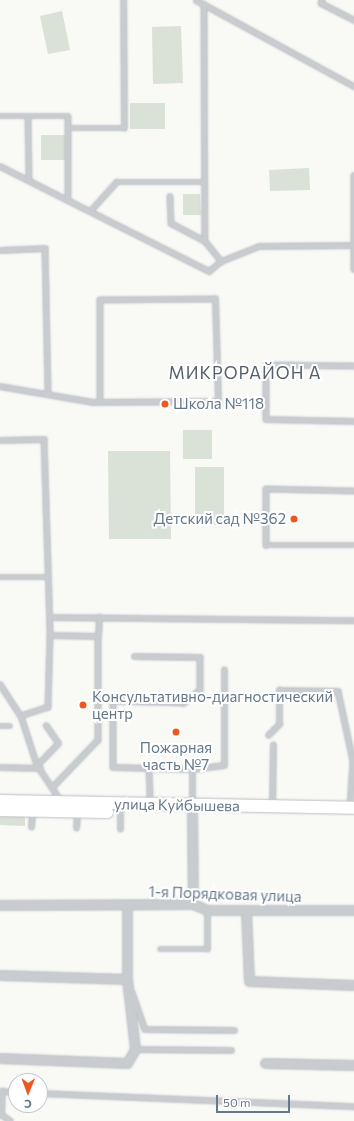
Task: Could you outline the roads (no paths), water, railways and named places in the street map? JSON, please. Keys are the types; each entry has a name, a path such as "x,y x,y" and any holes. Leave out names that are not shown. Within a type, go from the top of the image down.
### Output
{"main road":[{"name":"улица Куйбышева","path":"0,801 150,804 192,809 353,811"},
{"name":"улица Куйбышева","path":"0,810 120,812 272,806 353,811"}],"street":[{"path":"192,809 193,904"},
{"name":"1-я Порядковая улица","path":"0,905 127,906 193,904 207,910 354,910"},
{"path":"0,1058 127,1063 135,1049 127,979 127,906"},
{"path":"246,910 249,981 354,985"},
{"path":"0,976 127,979"},
{"path":"265,1063 354,1066"}],"lane":[{"path":"68,128 124,128 123,0"},
{"path":"196,0 354,86"},
{"path":"322,0 322,3 354,20"},
{"path":"204,4 205,242"},
{"path":"0,116 68,116 68,200"},
{"path":"28,116 29,180"},
{"path":"0,166 210,271 221,261 259,246 354,245"},
{"path":"354,175 354,269"},
{"path":"90,212 116,182 204,182"},
{"path":"170,196 171,223 205,242 221,261"},
{"path":"0,250 45,248 48,392"},
{"path":"0,386 48,392 100,402 218,401 215,299 100,300 100,402"},
{"path":"354,366 266,365 266,419 354,421"},
{"path":"0,440 44,439 47,577 50,617 48,707 21,716"},
{"path":"354,491 266,489 266,545 354,545"},
{"path":"0,577 47,577"},
{"path":"50,617 354,620"},
{"path":"53,787 98,740 98,617"},
{"path":"50,635 98,636"},
{"path":"134,656 200,657 200,690 184,703 113,702 113,767 192,769 224,765 224,670"},
{"path":"0,684 21,716 39,766 62,802"},
{"path":"268,735 279,724 279,690 338,691 353,761 353,811"},
{"path":"0,726 10,726"},
{"path":"0,767 39,766 58,743 46,726"},
{"path":"272,806 273,745"},
{"path":"149,768 150,804"},
{"path":"192,769 192,809"},
{"path":"31,827 32,811"},
{"path":"76,828 77,811"},
{"path":"120,812 120,829"},
{"path":"160,949 207,950 207,910"},
{"path":"127,979 145,1029 234,1030"},
{"path":"135,1049 231,1050"},
{"path":"8,1091 2,1091 1,1115 10,1121"},
{"path":"48,1093 354,1106"}],"place":[{"name":"Школа №118","path":"165,404"},
{"name":"Детский сад №362","path":"294,519"},
{"name":"Консультативно-диагностический центр","path":"83,705"},
{"name":"Пожарная часть №7","path":"176,732"}],"district":[{"name":"МИКРОРАЙОН А","path":"245,373"}]}
